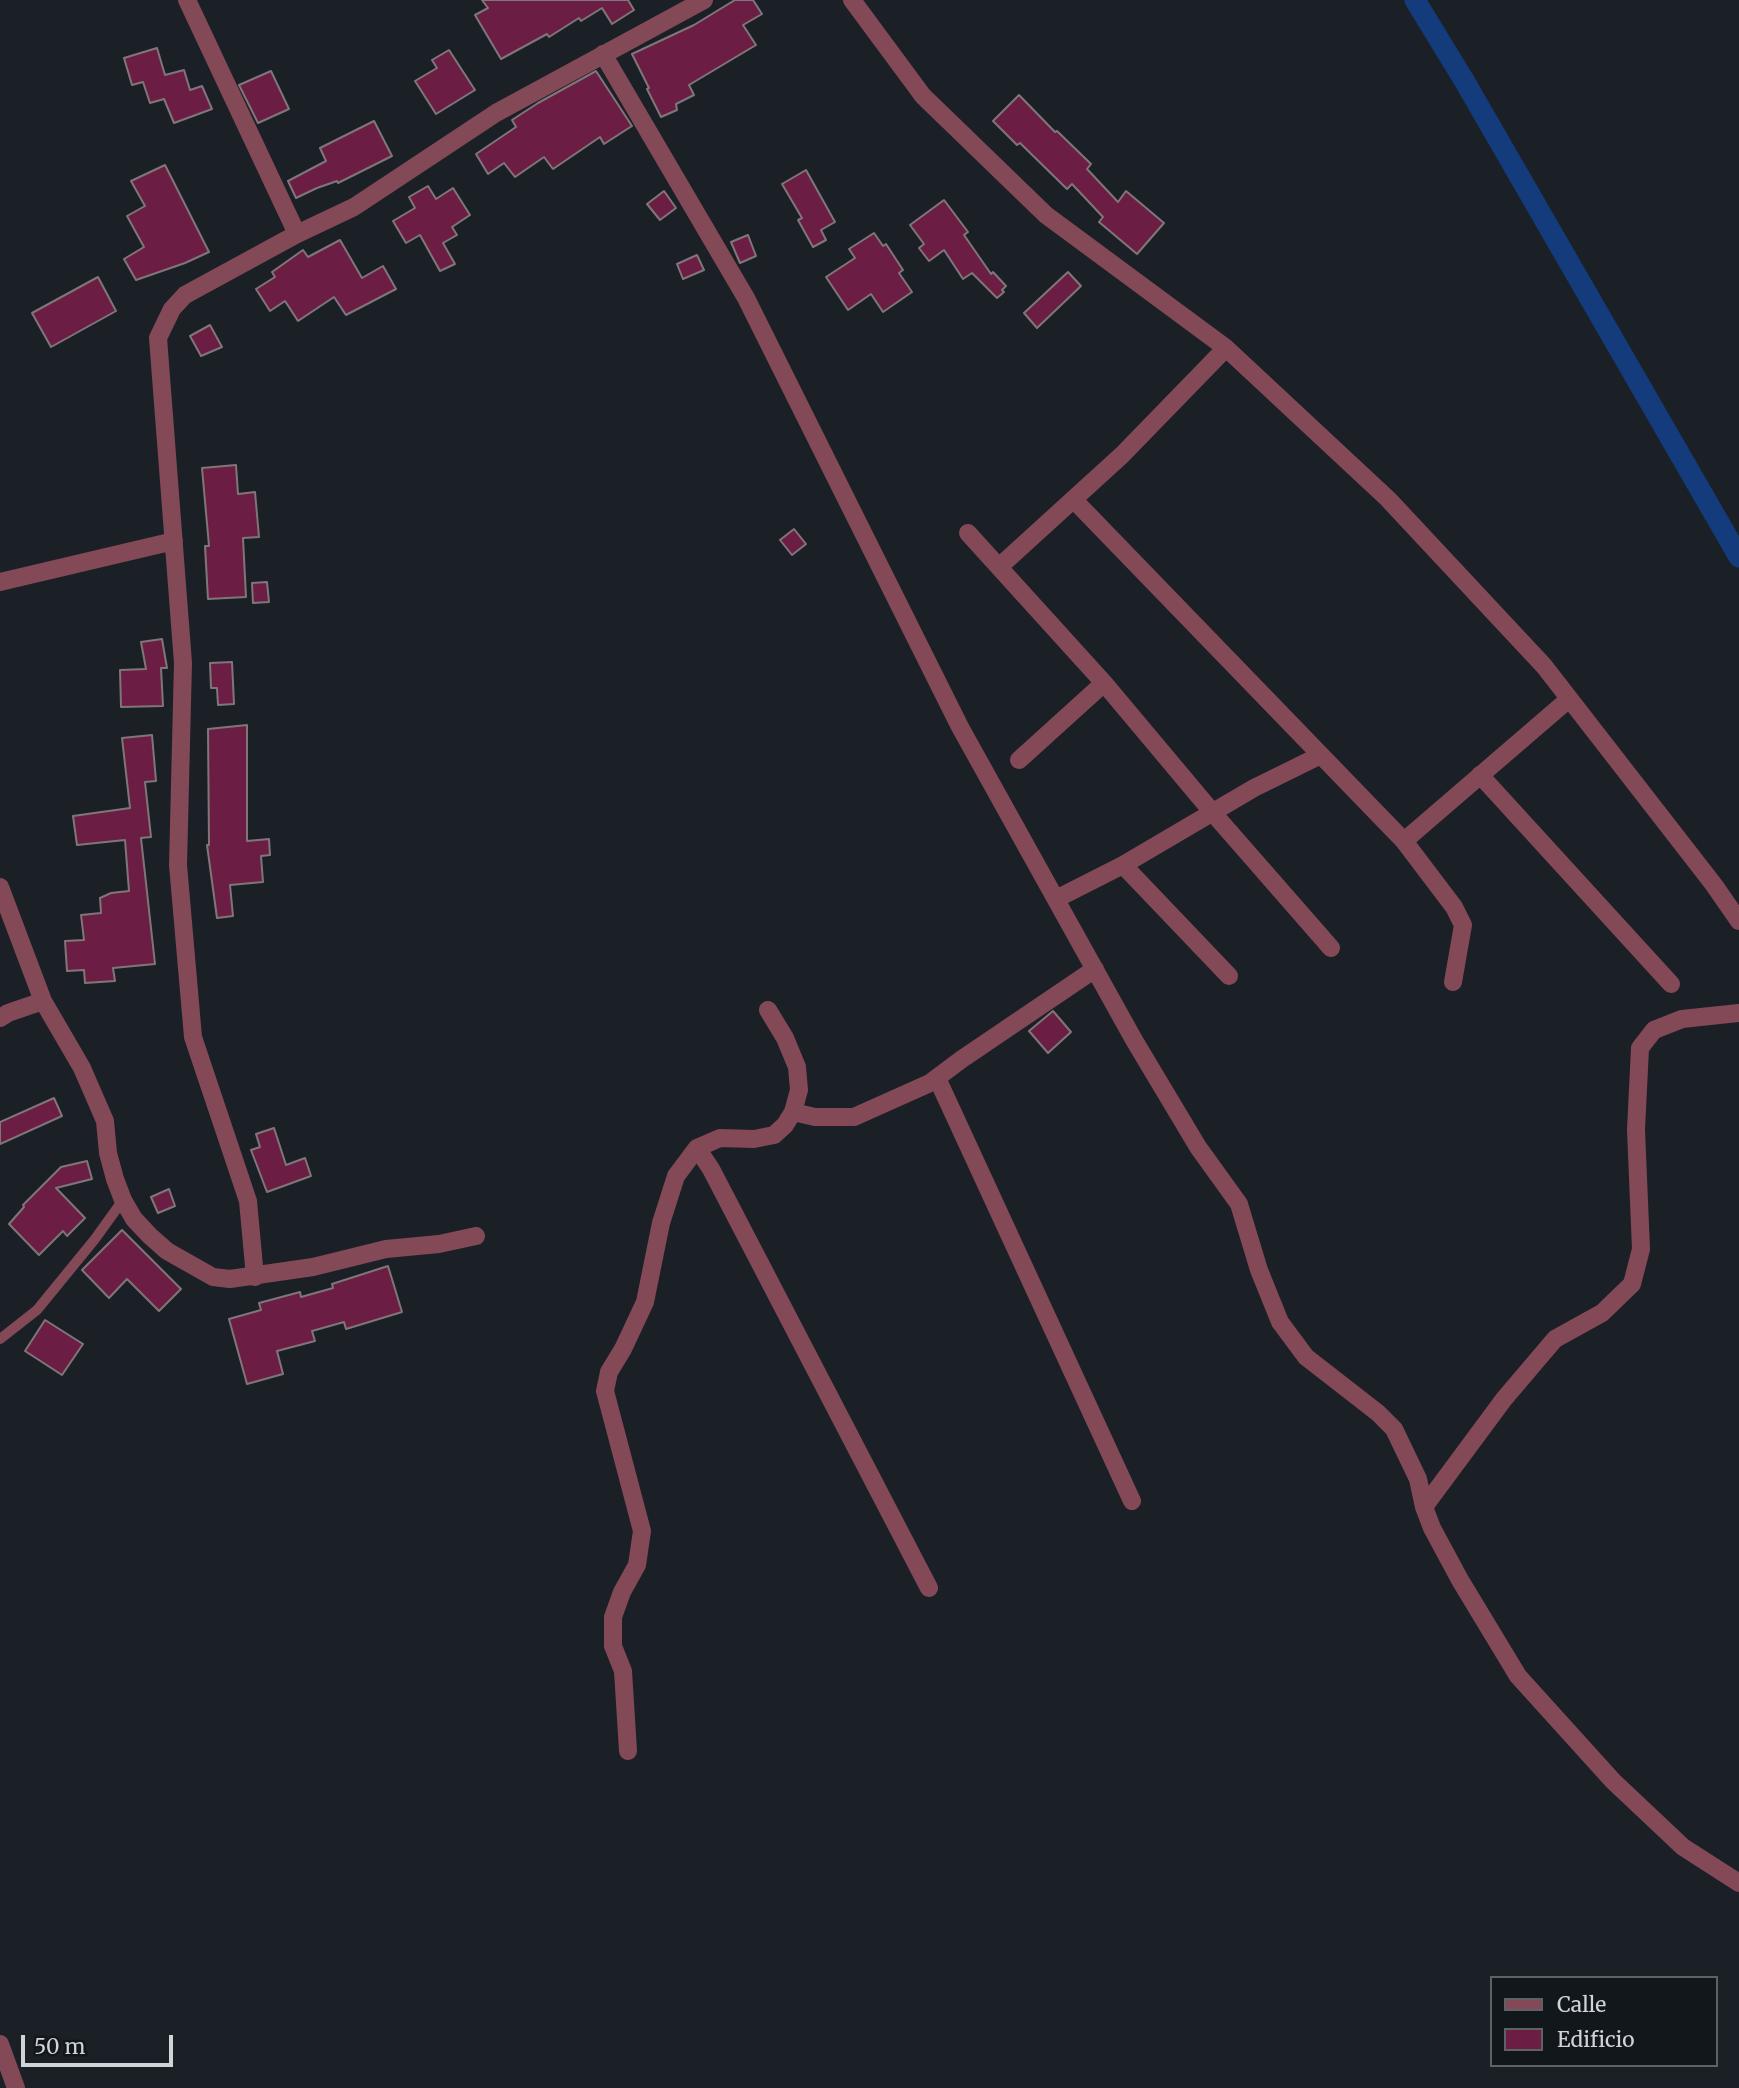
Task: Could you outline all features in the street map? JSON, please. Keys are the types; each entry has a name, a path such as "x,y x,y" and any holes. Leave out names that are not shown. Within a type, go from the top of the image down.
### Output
{"street":[{"path":"187,0 297,234"},
{"path":"254,1277 248,1201 193,1037 178,865 183,663 158,338 172,309 186,295 297,234 354,207 496,113 704,0"},
{"path":"852,0 923,96 1046,215 1226,348 1388,499 1544,666 1739,921"},
{"path":"603,54 746,298 960,727 1095,970 1198,1147 1239,1204 1259,1270 1280,1322 1306,1357 1378,1413 1394,1429 1418,1479 1432,1528 1518,1676 1613,1781 1683,1847 1739,1883"},
{"path":"999,567 1074,500 1226,348"},
{"path":"1074,500 1404,841 1454,906 1463,925 1453,982"},
{"path":"968,533 1104,684 1331,948"},
{"path":"0,582 174,541"},
{"path":"1019,760 1104,684"},
{"path":"1404,841 1569,699"},
{"path":"1056,900 1124,865 1254,788 1321,755"},
{"path":"1480,775 1671,984"},
{"path":"1124,865 1229,975"},
{"path":"0,887 43,1001 82,1068 105,1121 108,1153 123,1200 134,1219 167,1251 213,1277 230,1279 313,1267 386,1250 439,1244 476,1236"},
{"path":"793,1112 815,1117 854,1117 930,1083 1095,970"},
{"path":"0,1018 43,1001"},
{"path":"628,1751 623,1671 612,1646 612,1617 622,1592 638,1565 642,1531 605,1391 609,1372 624,1349 645,1302 661,1223 676,1176 697,1148 720,1139 754,1139 774,1135 785,1125 793,1112 799,1090 797,1067 785,1038 768,1010"},
{"path":"1424,1507 1504,1399 1555,1339 1602,1313 1632,1284 1641,1249 1636,1130 1640,1048 1654,1030 1682,1019 1739,1013"},
{"path":"937,1077 1132,1501"},
{"path":"697,1148 724,1194 929,1588"},
{"path":"0,2044 16,2088"}],"lane":[{"path":"0,1339 37,1310 123,1200"}],"building":[{"path":"482,0 628,0 634,10 612,24 602,8 581,21 579,18 549,37 547,34 501,59 475,15 488,8"},
{"path":"735,0 753,0 762,14 743,25 756,45 689,85 694,95 676,104 677,110 661,117 632,54 694,25"},
{"path":"157,48 165,75 184,70 190,90 202,86 212,109 174,123 164,99 150,103 143,82 132,85 124,58"},
{"path":"449,50 475,90 436,114 415,81 437,68 432,60"},
{"path":"271,71 289,109 258,123 239,85"},
{"path":"596,71 632,126 604,144 600,137 553,169 544,157 515,177 504,163 488,174 476,154 516,127 512,120"},
{"path":"1019,95 1091,164 1087,169 1118,202 1126,191 1164,223 1137,254 1099,222 1103,217 1072,184 1067,189 993,121"},
{"path":"374,121 392,156 338,183 337,181 317,188 296,198 288,181 326,161 320,148"},
{"path":"165,165 209,252 136,280 124,259 144,247 127,216 145,206 131,181"},
{"path":"806,170 835,222 821,230 826,240 813,247 798,220 802,218 782,184"},
{"path":"428,186 436,199 453,188 470,215 452,227 457,235 443,243 455,264 440,271 420,235 406,243 393,221 415,208 409,197"},
{"path":"664,191 676,208 660,220 647,204"},
{"path":"944,200 968,232 964,235 991,274 993,272 1006,286 997,298 972,273 963,279 944,250 929,261 919,248 924,244 910,225"},
{"path":"874,233 883,246 886,244 903,270 899,273 912,292 883,312 871,294 848,310 826,277 855,258 849,249"},
{"path":"748,235 756,256 740,263 731,242"},
{"path":"340,240 362,278 383,266 396,289 346,315 334,297 298,321 285,301 270,311 256,289 275,277 272,272 303,250 308,257"},
{"path":"697,255 704,270 683,279 677,264"},
{"path":"1068,272 1081,286 1037,328 1024,313"},
{"path":"98,277 116,311 51,347 32,313"},
{"path":"210,325 222,347 201,356 190,336"},
{"path":"236,465 238,494 255,492 259,537 243,538 246,597 208,599 205,546 209,546 202,468"},
{"path":"794,529 806,544 792,555 780,540"},
{"path":"267,582 269,602 253,603 252,583"},
{"path":"162,639 167,668 161,668 163,706 121,707 120,670 146,669 141,642"},
{"path":"232,662 234,704 218,705 217,688 211,688 210,663"},
{"path":"247,725 247,841 269,839 270,855 261,856 263,882 230,885 233,916 217,918 207,845 208,729"},
{"path":"152,735 156,781 145,782 151,837 141,838 155,964 113,968 115,981 85,983 84,970 67,971 65,941 84,940 81,915 101,913 100,898 111,893 129,891 125,840 77,845 73,816 130,808 122,738"},
{"path":"1053,1011 1071,1032 1048,1053 1029,1031"},
{"path":"54,1098 62,1116 0,1144 0,1122"},
{"path":"274,1128 286,1165 305,1158 311,1176 267,1192 251,1150 260,1147 256,1134"},
{"path":"87,1161 92,1179 56,1188 85,1218 67,1236 63,1231 39,1255 9,1224 23,1205 61,1167"},
{"path":"169,1189 175,1206 158,1213 151,1197"},
{"path":"122,1230 181,1289 159,1311 127,1279 109,1298 82,1270"},
{"path":"388,1266 402,1312 346,1329 344,1322 312,1331 315,1341 277,1351 283,1374 247,1384 229,1319 261,1310 259,1303 300,1292 301,1297 333,1288 332,1284"},
{"path":"45,1320 83,1344 62,1375 25,1351"}],"waterway":[{"path":"1415,0 1739,557"}]}
